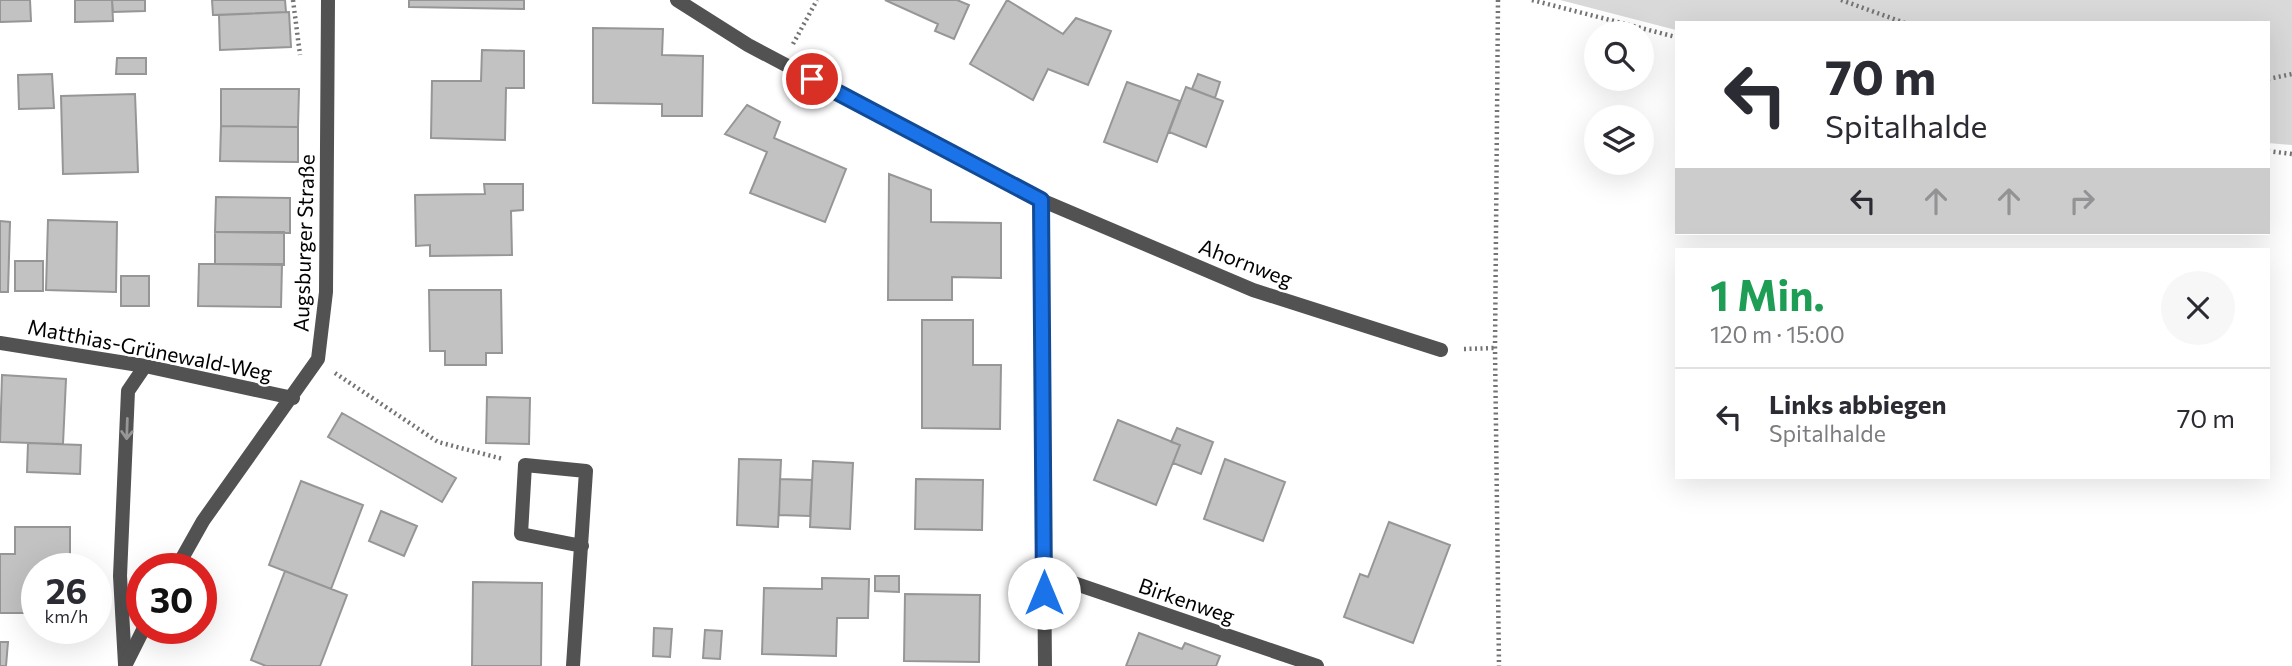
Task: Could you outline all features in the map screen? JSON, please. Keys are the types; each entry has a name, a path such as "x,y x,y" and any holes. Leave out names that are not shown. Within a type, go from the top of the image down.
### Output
{"street":[{"name":"Augsburger Straße","path":"185,553 203,521 293,398 318,359 326,292 328,0"},
{"name":"Ahornweg","path":"677,0 748,45 1041,200 1253,289 1441,350"},
{"path":"1041,200 1045,666"},
{"name":"Matthias-Grünewald-Weg","path":"0,344 145,366 293,398"},
{"path":"125,665 120,576 128,391 145,366"},
{"path":"573,666 582,546 586,471 525,465 521,534 582,546"},
{"name":"Birkenweg","path":"1044,573 1317,666"},
{"path":"125,665 136,644"}],"path":[{"path":"782,63 817,0"},
{"path":"1499,0 1495,348 1499,666"},
{"path":"1532,0 1675,37"},
{"path":"1841,0 1899,21"},
{"path":"2270,79 2292,74"},
{"path":"2270,151 2292,154"},
{"path":"318,359 348,383 438,442 525,465"}],"shaded area":[{"path":"1560,0 2292,0 2292,145 2270,143 2270,21 1675,21 1675,30 1654,24 1654,21 1641,21"}],"building":[{"path":"0,0 30,0 31,21 0,22"},
{"path":"75,0 112,0 113,21 75,22"},
{"path":"112,0 145,0 145,11 113,12"},
{"path":"212,0 285,0 286,12 213,15"},
{"path":"409,0 524,0 524,9 409,7"},
{"path":"885,0 957,0 969,5 954,39 935,31 938,24"},
{"path":"1007,0 1063,34 1076,18 1111,31 1088,85 1048,69 1033,100 970,64"},
{"path":"289,12 291,47 220,50 219,15"},
{"path":"593,28 663,29 662,55 703,56 702,116 662,116 662,104 593,103"},
{"path":"482,50 524,51 524,88 506,88 505,140 431,138 432,81 481,81"},
{"path":"117,58 146,58 146,74 116,74"},
{"path":"52,74 54,108 19,109 18,75"},
{"path":"1198,74 1220,82 1215,98 1192,89"},
{"path":"1127,82 1180,101 1157,162 1104,142"},
{"path":"1186,87 1223,101 1206,147 1169,132"},
{"path":"221,89 299,89 298,127 221,126"},
{"path":"135,94 138,172 63,174 61,96"},
{"path":"747,105 780,122 774,138 846,169 825,222 750,193 767,152 725,134"},
{"path":"221,126 298,127 298,162 220,161"},
{"path":"889,174 931,190 931,222 1001,223 1001,278 952,277 952,300 888,300"},
{"path":"484,184 523,184 523,210 511,211 512,255 430,256 430,245 416,246 415,195 485,194"},
{"path":"216,197 290,198 290,233 215,232"},
{"path":"48,220 117,222 116,292 46,290"},
{"path":"0,221 10,222 8,292 0,292"},
{"path":"215,232 284,232 284,265 215,264"},
{"path":"15,261 43,261 43,291 15,291"},
{"path":"199,264 282,264 281,307 198,306"},
{"path":"121,276 149,276 149,306 121,306"},
{"path":"429,290 501,290 502,353 486,353 486,365 445,365 445,351 430,351"},
{"path":"922,320 973,320 973,365 1001,365 1000,429 922,428"},
{"path":"2,375 66,379 63,444 0,442"},
{"path":"487,397 530,398 529,444 486,443"},
{"path":"342,413 456,478 442,502 328,437"},
{"path":"1118,420 1180,445 1156,505 1094,480"},
{"path":"1177,428 1213,442 1201,474 1173,463 1180,445 1171,442"},
{"path":"28,443 81,445 80,474 27,472"},
{"path":"739,459 781,460 778,527 737,525"},
{"path":"1225,459 1285,482 1263,541 1204,519"},
{"path":"813,461 853,463 850,529 810,527"},
{"path":"780,479 812,480 810,516 779,515"},
{"path":"916,479 983,480 982,530 915,529"},
{"path":"301,481 363,505 331,589 269,565"},
{"path":"381,511 417,526 404,556 369,541"},
{"path":"1389,522 1450,545 1413,643 1344,617 1360,574 1368,577"},
{"path":"15,527 70,527 70,553 21,553 21,613 0,613 0,554 15,554"},
{"path":"285,571 347,595 320,666 266,666 251,660"},
{"path":"875,576 899,576 899,592 875,591"},
{"path":"822,578 869,579 868,618 837,618 836,656 762,654 764,588 822,589"},
{"path":"473,582 542,583 541,666 472,666"},
{"path":"905,594 980,595 979,662 904,661"},
{"path":"654,628 672,629 670,657 653,656"},
{"path":"705,630 722,631 720,659 703,658"},
{"path":"1139,633 1182,649 1185,643 1220,656 1216,666 1126,666"},
{"path":"0,642 8,642 6,666 0,666"}],"route":[{"path":"812,79 1041,200 1044,593"}]}
